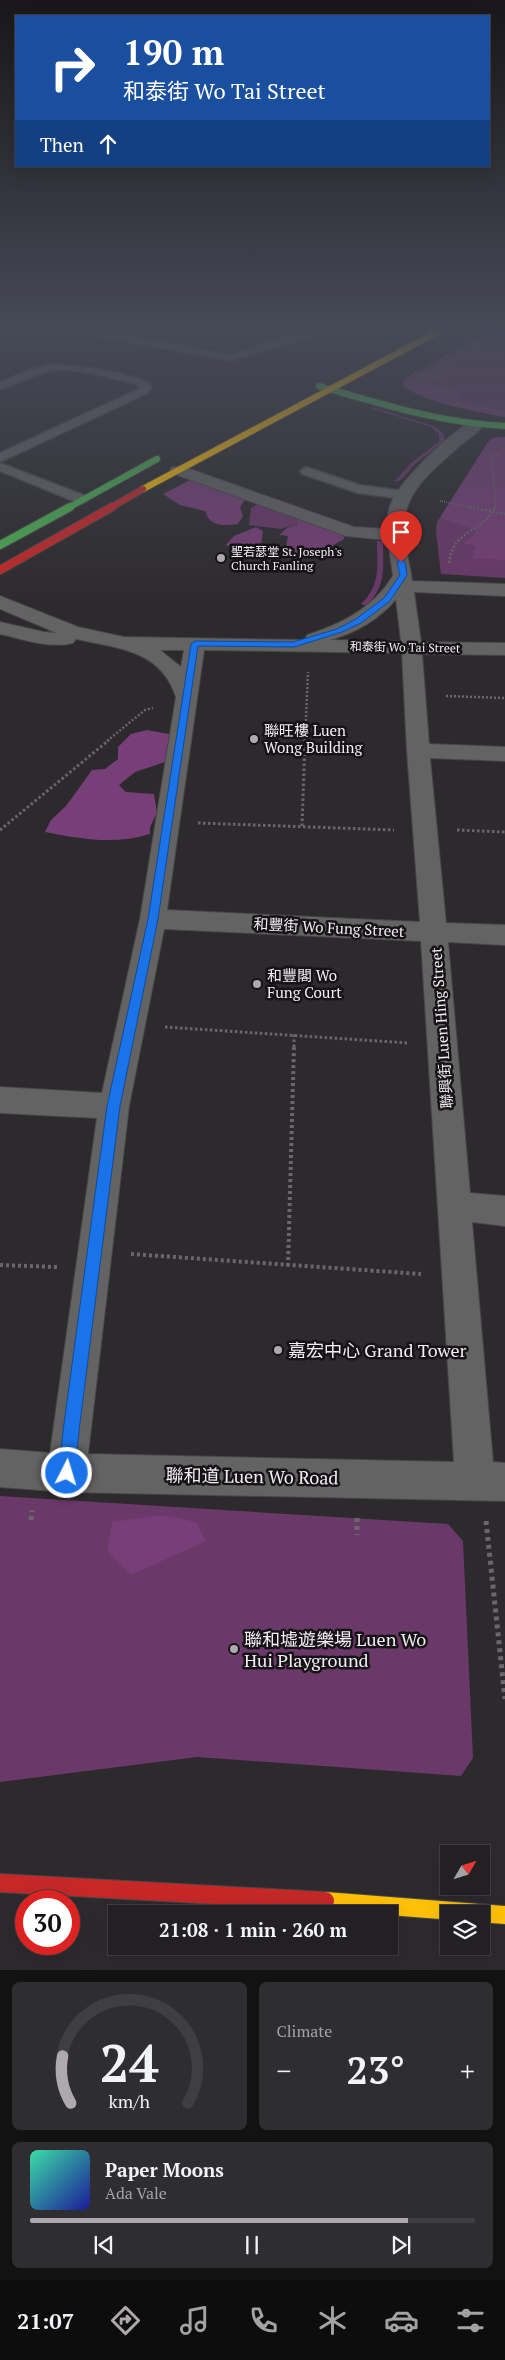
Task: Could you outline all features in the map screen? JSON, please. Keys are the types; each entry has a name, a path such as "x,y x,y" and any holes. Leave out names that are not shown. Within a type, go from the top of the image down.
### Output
{"street":[{"path":"0,570 103,510 269,421"},
{"path":"448,421 467,425 505,426"},
{"path":"457,421 467,425"},
{"name":"聯興街 Luen Hing Street","path":"467,425 413,480 404,495 396,516 396,535 412,646 418,750 455,1206 490,1481"},
{"path":"0,545 166,454"},
{"path":"178,470 352,532 396,535"},
{"path":"294,645 339,630 358,621 387,599 404,581 455,588 505,590"},
{"name":"和泰街 Wo Tai Street","path":"0,602 72,632 95,638 124,642 505,649"},
{"name":"和泰街 Wo Tai Street","path":"0,628 44,638 95,638"},
{"path":"124,642 150,651 166,663 182,681 187,698"},
{"path":"67,1473 114,1106 153,919 195,644"},
{"path":"418,750 505,754"},
{"name":"和豐街 Wo Fung Street","path":"153,919 505,935"},
{"path":"0,1100 114,1106"},
{"path":"455,1206 505,1211"},
{"name":"聯和道 Luen Wo Road","path":"0,1468 67,1473 490,1481"},
{"path":"0,1883 367,1903 505,1915"}],"lane":[{"path":"0,458 80,421"},
{"path":"0,467 81,499"},
{"path":"306,471 358,489 404,495"}],"path":[{"path":"455,588 449,562 450,551 457,540 470,529 490,517 493,512 496,505 491,456 505,453"},
{"path":"440,501 505,514"},
{"path":"302,826 309,666"},
{"path":"438,696 505,698"},
{"path":"0,830 145,710 159,707"},
{"path":"190,823 402,831"},
{"path":"457,830 505,832"},
{"path":"156,1026 416,1043"},
{"path":"288,1266 294,1034"},
{"path":"130,1254 428,1274"},
{"path":"0,1265 62,1268"},
{"path":"486,1521 505,1699"}],"shaded area":[{"path":"412,421 434,426 444,434 444,442 415,464 401,480 394,482 411,463 439,441 439,434 431,427"},
{"path":"505,437 505,578 441,574 436,532 437,522 488,442 493,438"},
{"path":"505,437 505,560 472,558 476,546 463,543 474,535 476,530 440,518 488,442 493,438"},
{"path":"192,479 246,498 240,507 243,516 238,524 222,525 214,523 205,511 180,505 163,494"},
{"path":"260,502 302,517 298,524 281,529 249,525 251,508"},
{"path":"298,517 343,531 344,539 327,549 320,556 298,557 285,551 288,536 279,535 287,528 298,524"},
{"path":"256,527 263,531 260,552 242,553 226,545 234,536"},
{"path":"377,541 383,541 381,584 366,606 361,604 375,583"},
{"path":"147,730 174,735 168,761 135,772 119,785 126,792 154,794 157,813 150,827 150,834 124,839 98,840 45,832 51,820 66,806 92,770 105,769 118,759 118,747 131,734"},
{"name":"聯和墟遊樂場 Luen Wo Hui Playground","path":"0,1496 448,1524 463,1541 473,1758 461,1776 197,1757 0,1782"},
{"path":"162,1515 196,1522 206,1541 131,1575 107,1551 112,1522"}],"traffic: fast":[{"path":"452,421 505,426"},
{"path":"0,545 157,459"}],"traffic: slow":[{"path":"143,489 271,421"},
{"path":"325,1901 505,1915"}],"traffic: jam":[{"path":"0,570 143,489"},
{"path":"0,1883 325,1901"}],"place":[{"name":"聖若瑟堂 St. Joseph's Church Fanling","path":"221,558"},
{"name":"聯旺樓 Luen Wong Building","path":"254,739"},
{"name":"和豐閣 Wo Fung Court","path":"257,984"},
{"name":"嘉宏中心 Grand Tower","path":"278,1350"},
{"name":"聯和墟遊樂場 Luen Wo Hui Playground","path":"234,1649"}],"route":[{"path":"67,1473 114,1106 153,919 195,644 294,645 339,630 358,621 387,599 397,587 403,575 401,562"}]}
